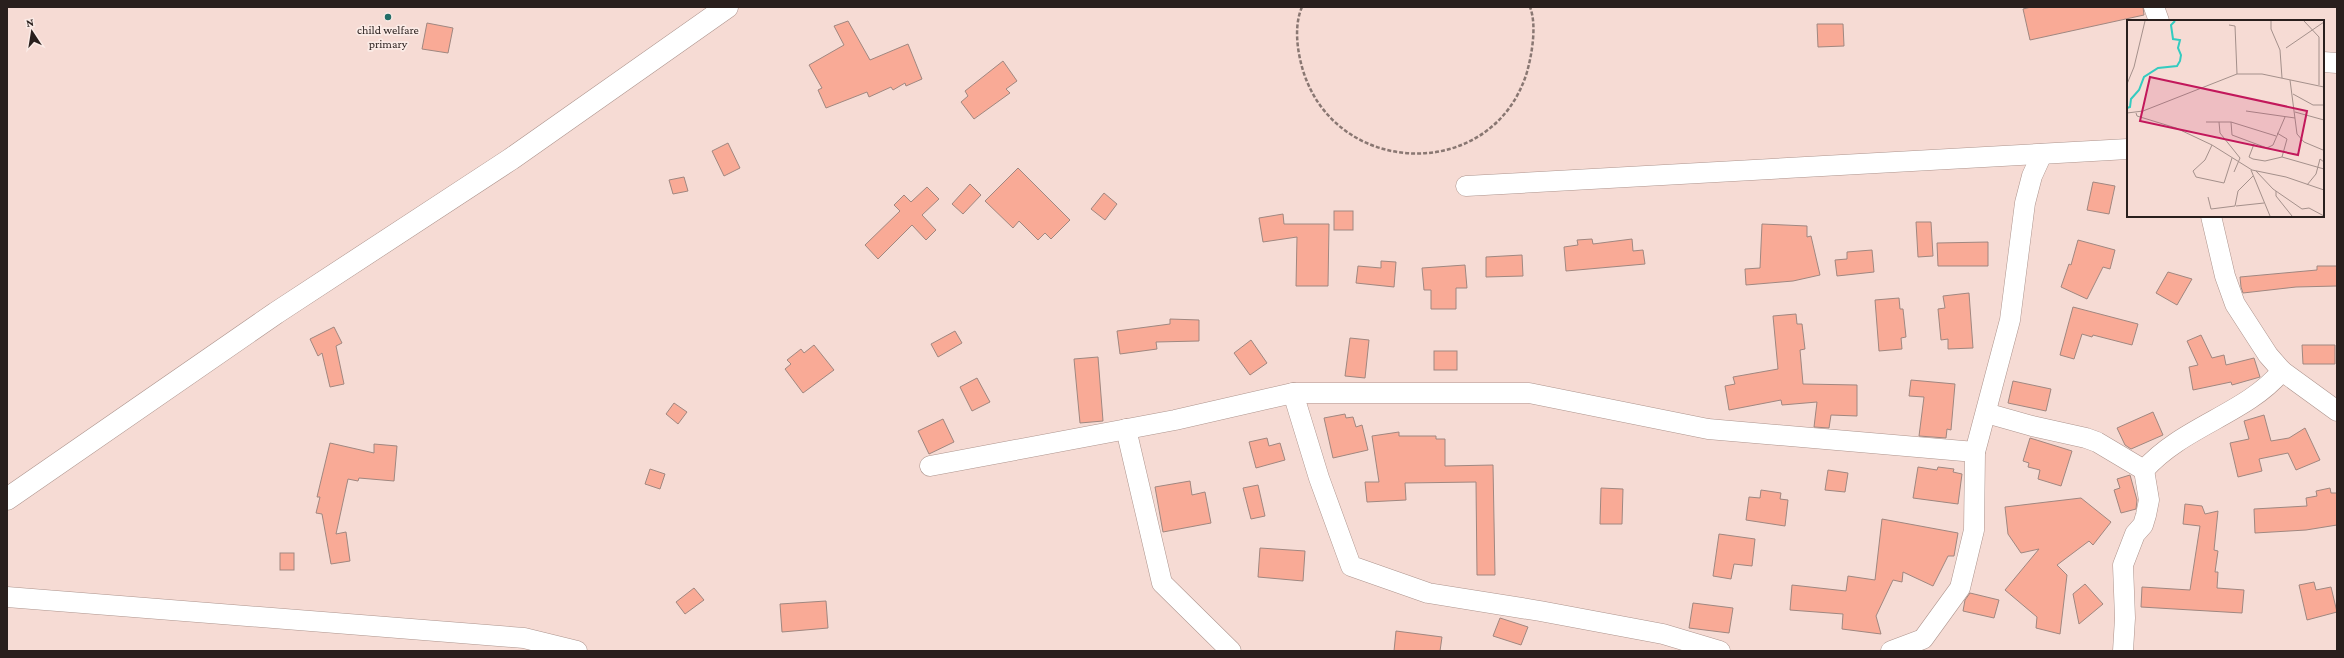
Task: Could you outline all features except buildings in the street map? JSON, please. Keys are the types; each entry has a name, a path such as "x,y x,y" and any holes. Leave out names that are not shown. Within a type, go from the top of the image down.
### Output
{"street":[{"path":"7,499 276,313 511,159 727,7"},
{"path":"2154,7 2159,20"},
{"path":"2324,62 2337,63"},
{"path":"1466,186 1834,164 2127,149"},
{"path":"1891,651 1923,639 1960,588 1974,530 1977,474 1975,452 2010,320 2025,203 2032,176 2042,154"},
{"path":"2211,217 2225,276 2235,304 2268,355 2282,371 2337,411"},
{"path":"2123,651 2125,618 2123,564 2135,534 2143,525 2146,516 2148,500 2144,470 2155,457 2174,443 2257,394 2272,382 2282,371"},
{"path":"930,466 1126,430 1293,393 1529,393 1708,429 1975,452"},
{"path":"1293,393 1319,478 1351,566 1428,593 1540,611 1663,634 1681,645 1720,651"},
{"path":"1986,413 2032,426 2092,440 2144,470"},
{"path":"1126,430 1162,583 1231,651"},
{"path":"7,597 524,638 577,651"}],"path":[{"path":"1302,7 1298,50 1308,86 1329,117 1358,140 1394,153 1432,154 1469,142 1499,120 1522,89 1533,51 1530,7"}],"place":[{"name":"child welfare primary","path":"388,17"}]}
